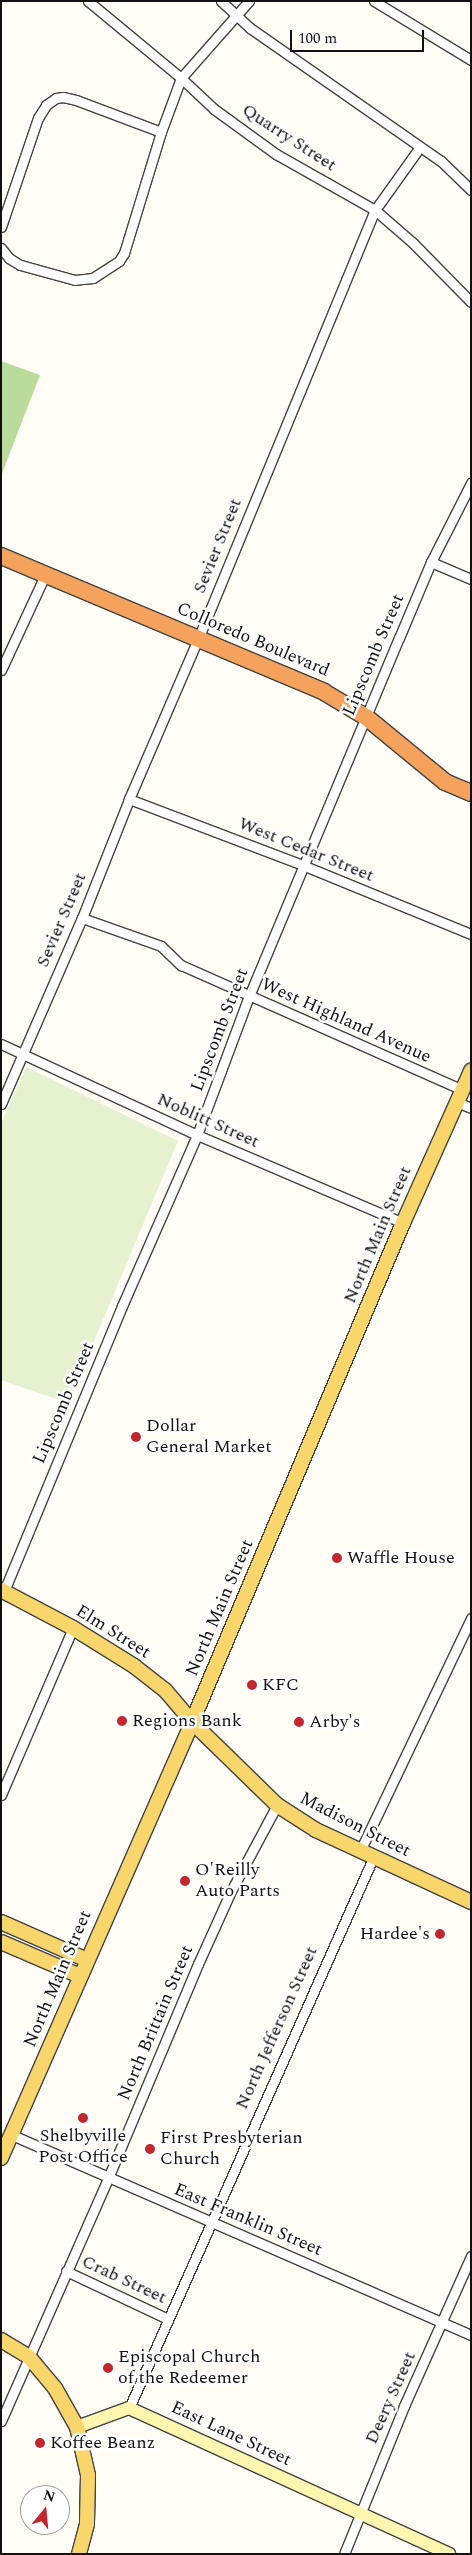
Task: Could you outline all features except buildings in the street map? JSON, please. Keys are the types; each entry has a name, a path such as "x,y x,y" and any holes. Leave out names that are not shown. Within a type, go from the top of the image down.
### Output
{"highway":[{"name":"Colloredo Boulevard","path":"1,556 324,692 366,718 445,782 471,793"}],"main road":[{"name":"North Main Street","path":"1,2158 86,1960 192,1722 403,1223 471,1071"},
{"name":"Elm Street","path":"3,1590 73,1628 134,1666 165,1690 192,1722"},
{"name":"Madison Street","path":"192,1722 277,1805 316,1830 471,1902"},
{"path":"1,1922 86,1960"},
{"path":"1,1942 80,1976"},
{"path":"1,2340 29,2357 55,2388 77,2427 88,2475 87,2524 79,2554"}],"street":[{"name":"Quarry Street","path":"88,1 182,78 214,109 276,154 375,210 412,242 471,302"},
{"path":"221,1 250,28 441,161 471,190"},
{"path":"1,248 9,258 20,265 75,280 93,278 119,261 124,253 161,132 182,78 249,1"},
{"path":"374,1 471,60"},
{"path":"1,227 38,118 46,105 56,98 63,96 76,100 161,132"},
{"name":"Sevier Street","path":"1,1104 82,918 129,799 198,639 375,210 420,147"},
{"name":"Lipscomb Street","path":"3,1590 122,1306 197,1136 249,996 431,562 471,483"},
{"path":"431,562 471,579"},
{"path":"1,670 46,574"},
{"name":"West Cedar Street","path":"129,799 305,866 471,934"},
{"name":"West Highland Avenue","path":"82,918 161,946 182,965 460,1096 471,1108"},
{"name":"Noblitt Street","path":"1,1044 197,1136 403,1223"},
{"path":"360,1850 471,1618"},
{"path":"1,1795 73,1628"},
{"name":"North Brittain Street","path":"1,2421 228,1899 277,1805"},
{"name":"North Jefferson Street","path":"129,2408 374,1856"},
{"name":"East Franklin Street","path":"12,2134 108,2178 471,2335"},
{"name":"Deery Street","path":"344,2554 359,2514 471,2256"},
{"name":"Crab Street","path":"66,2271 168,2319"},
{"path":"77,2427 129,2408"},
{"name":"East Lane Street","path":"129,2408 449,2554"}],"green space":[{"path":"1,361 40,375 1,476"},
{"path":"26,1067 178,1141 68,1403 1,1380 1,1124"}],"place":[{"name":"Dollar General Market","path":"136,1437"},
{"name":"Waffle House","path":"337,1558"},
{"name":"KFC","path":"252,1685"},
{"name":"Regions Bank","path":"122,1721"},
{"name":"Arby's","path":"299,1722"},
{"name":"O'Reilly Auto Parts","path":"185,1881"},
{"name":"Hardee's","path":"440,1934"},
{"name":"Shelbyville Post Office","path":"83,2118"},
{"name":"First Presbyterian Church","path":"150,2149"},
{"name":"Episcopal Church of the Redeemer","path":"108,2368"},
{"name":"Koffee Beanz","path":"40,2443"}]}
